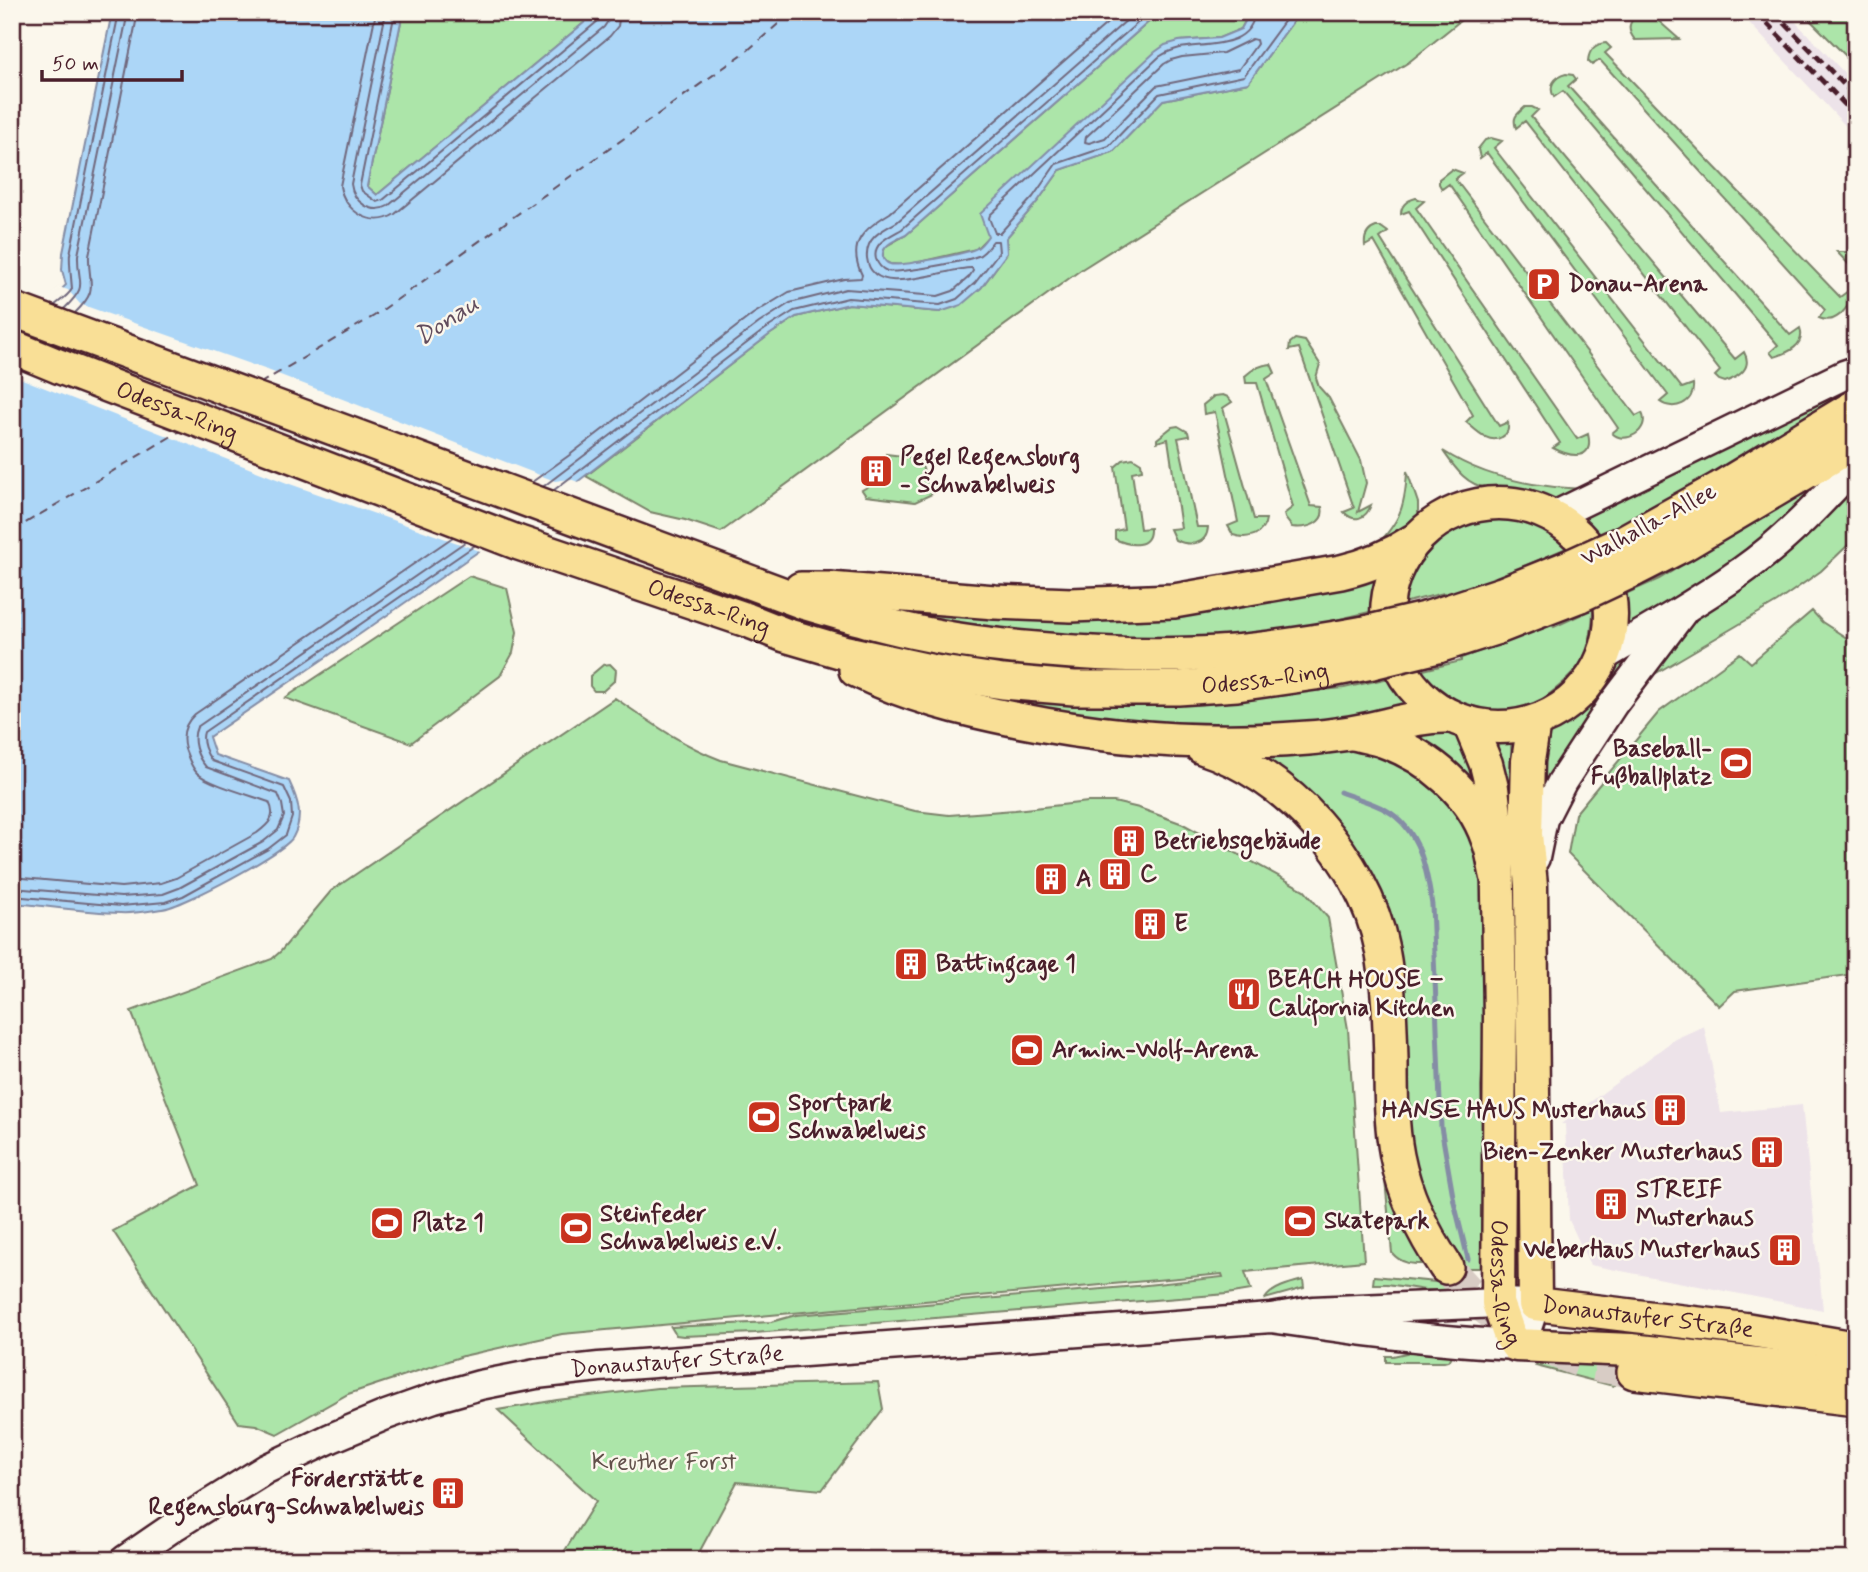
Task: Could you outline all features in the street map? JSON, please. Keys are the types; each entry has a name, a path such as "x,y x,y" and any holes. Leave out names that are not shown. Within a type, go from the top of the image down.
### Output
{"highway":[{"name":"Odessa-Ring","path":"12,309 818,607 877,624 932,636 1003,646 1087,653 1233,652 1308,643 1368,648"},
{"name":"Odessa-Ring","path":"12,347 519,543 785,635 843,652 935,672 1003,682 1074,688 1178,688 1237,684 1315,673 1368,648 1434,632"},
{"name":"Walhalla-Allee","path":"1628,557 1719,489 1856,406"},
{"name":"Walhalla-Allee","path":"1434,632 1502,594 1573,582 1628,557 1684,544 1856,442"},
{"path":"770,589 829,589 995,603 1058,605 1174,601 1362,567 1393,554 1414,541"},
{"path":"785,635 869,677 923,697 1026,722 1086,732 1182,741 1269,741 1351,733 1425,716 1459,720"},
{"path":"1351,733 1384,740 1409,751 1430,764 1454,785 1472,807 1488,838 1497,875"},
{"path":"1182,741 1229,758 1291,798 1327,835 1355,877 1366,900 1382,949 1390,1028 1393,1132 1397,1157 1410,1203 1426,1236 1446,1267"},
{"path":"1634,1372 1856,1399"}],"main road":[{"path":"1554,516 1856,371"},
{"path":"1605,656 1684,610 1744,569 1807,516 1856,464"},
{"path":"1492,502 1524,505 1554,516 1580,535 1599,562 1610,592 1612,625 1605,656 1588,685 1563,708 1534,722 1512,727 1490,727 1459,720 1425,700 1406,678 1392,651 1387,623 1389,593 1398,566 1414,541 1431,525 1460,509 1492,502"},
{"path":"1531,885 1543,819 1562,782 1613,705 1684,610"},
{"name":"Odessa-Ring","path":"1459,720 1486,764 1492,788 1497,834 1500,1017 1498,1303 1509,1334 1516,1345 1527,1328 1535,1304 1531,885 1526,822 1528,761 1534,722"},
{"name":"Donaustaufer Straße","path":"125,1560 266,1469 331,1438 435,1398 480,1385 536,1374 599,1367 1271,1318 1313,1311 1498,1303 1535,1304 1745,1329 1856,1348"},
{"name":"Donaustaufer Straße","path":"1271,1318 1376,1334 1464,1342 1631,1350 1856,1375"}],"shaded area":[{"path":"1739,12 1786,12 1856,85 1856,137"},
{"path":"1704,1026 1721,1113 1802,1105 1823,1310 1590,1265 1569,1220 1565,1124 1561,1124 1675,1039"}],"green space":[{"path":"403,12 597,12 377,195 367,186"},
{"path":"1160,12 1250,12 1241,29 1219,38 1179,41 976,249 906,265 886,262 883,252 886,246 906,235"},
{"path":"1300,12 1471,12 1409,62 1082,269 721,532 650,512 586,476 796,317 849,304 940,312 981,288 1007,253 1006,238 1060,170 1113,152 1163,100 1248,83"},
{"path":"1802,12 1856,12 1856,66"},
{"path":"1647,13 1679,39 1635,40 1630,31 1631,22 1637,16"},
{"path":"1606,43 1611,48 1605,53 1840,297 1848,291 1850,302 1841,314 1829,320 1819,318 1825,310 1600,60 1592,65 1588,61 1593,48"},
{"path":"1566,74 1573,75 1576,79 1568,86 1790,335 1800,328 1798,344 1774,357 1770,352 1778,345 1563,91 1554,97 1553,82"},
{"path":"1525,107 1538,110 1531,117 1735,359 1744,352 1747,363 1740,375 1725,382 1715,376 1720,371 1525,121 1516,128 1515,118"},
{"path":"1491,138 1502,141 1494,148 1682,388 1693,384 1693,391 1687,401 1677,406 1660,402 1668,395 1487,153 1480,158 1478,149 1485,140"},
{"path":"1452,169 1463,173 1455,179 1636,416 1642,413 1643,425 1635,434 1623,438 1612,433 1618,428 1449,184 1442,189 1439,179"},
{"path":"1416,198 1424,201 1416,208 1577,439 1588,434 1588,450 1584,453 1573,455 1553,448 1560,443 1409,211 1401,214 1406,203"},
{"path":"1376,227 1388,232 1380,238 1499,426 1508,422 1508,431 1504,436 1497,439 1488,438 1466,422 1473,415 1374,241 1365,246 1367,234"},
{"path":"1837,252 1856,252 1856,272"},
{"path":"1295,339 1305,341 1320,364 1316,378 1319,387 1329,398 1361,460 1366,483 1358,512 1371,505 1366,514 1359,518 1352,518 1344,512 1354,508 1299,348 1289,350 1290,343"},
{"path":"1271,364 1275,373 1266,379 1311,506 1322,507 1321,518 1309,526 1292,527 1285,518 1284,514 1293,507 1257,383 1246,383 1245,376 1250,371"},
{"path":"1856,384 1856,394 1632,520 1599,535 1578,514"},
{"path":"1223,395 1232,402 1223,408 1254,519 1266,519 1262,529 1250,536 1233,535 1228,526 1238,522 1215,412 1204,414 1203,405 1214,396"},
{"path":"1178,426 1188,432 1189,436 1178,438 1197,527 1208,527 1204,538 1196,543 1175,540 1170,529 1181,528 1168,439 1157,442 1157,439 1172,427"},
{"path":"1443,451 1479,469 1517,481 1597,489 1562,503 1525,490 1488,488 1473,483 1462,475"},
{"path":"886,454 919,458 932,494 915,502 866,496 862,490 888,475"},
{"path":"1133,458 1141,463 1142,470 1132,472 1140,529 1150,528 1147,540 1138,544 1115,539 1115,531 1124,529 1115,467 1123,460"},
{"path":"1407,471 1418,503 1418,516 1370,553 1398,516 1404,497"},
{"path":"1835,472 1806,501 1741,556 1623,635 1623,595 1659,579"},
{"path":"1856,483 1856,535 1821,571 1777,602 1648,678 1689,624 1787,553 1828,515"},
{"path":"1502,518 1538,527 1571,546 1525,566 1527,570 1446,598 1444,593 1403,603 1418,565 1434,543 1456,527 1469,522"},
{"path":"469,576 507,588 517,632 513,653 500,676 411,743 285,698"},
{"path":"1390,577 1382,609 1238,640 1080,643 860,609 948,615 1273,599"},
{"path":"1593,609 1589,642 1579,666 1561,685 1512,721 1491,721 1452,708 1433,697 1411,673 1461,661 1461,658 1552,625 1554,627"},
{"name":"Baseball- Fußballplatz","path":"1812,611 1822,622 1856,644 1856,974 1735,991 1719,1006 1568,854 1575,814 1659,712 1740,653 1751,663"},
{"path":"1667,625 1535,808 1545,738 1595,695 1617,660"},
{"path":"610,664 616,670 615,680 603,691 594,691 590,686 590,676 603,665"},
{"path":"1389,678 1402,696 1418,710 1380,720 1187,732 937,693 1184,702 1344,688"},
{"name":"Sportpark Schwabelweis","path":"615,698 680,740 721,760 915,811 949,815 1088,802 1114,802 1139,808 1183,824 1304,890 1328,918 1348,1029 1364,1261 1245,1272 1251,1290 1227,1294 755,1333 683,1336 676,1335 671,1327 771,1322 796,1315 1137,1286 1223,1277 1222,1274 562,1334 463,1356 348,1394 277,1434 256,1425 239,1423 113,1231 200,1185 131,1011 272,959 331,891"},
{"path":"1432,726 1458,735 1473,751 1488,822 1385,735"},
{"path":"1511,739 1524,1266 1517,1266 1505,831 1489,741"},
{"path":"1358,748 1417,768 1468,823 1482,878 1486,930 1486,1013 1481,1087 1482,1268 1461,1268 1411,1168 1375,897 1223,751"},
{"path":"1383,1159 1431,1264 1405,1262 1392,1253"},
{"path":"1374,1276 1446,1283 1451,1290 1373,1284"},
{"path":"1303,1280 1304,1288 1265,1299 1276,1289"},
{"path":"1424,1349 1450,1350 1451,1356 1444,1362 1386,1362 1386,1356"},
{"path":"1541,1362 1640,1364 1613,1386 1536,1366"},
{"name":"Kreuther Forst","path":"878,1382 883,1409 822,1490 737,1482 695,1560 559,1560 596,1501 498,1410 657,1388"}],"water":[{"name":"Donau","path":"112,12 403,12 367,186 377,195 597,12 1160,12 906,235 887,246 883,252 884,259 889,264 896,264 949,256 978,247 988,236 980,214 1165,45 1179,41 1219,38 1241,29 1250,12 1300,12 1248,83 1163,100 1113,152 1060,170 1006,238 1007,253 981,288 961,305 940,312 849,304 796,317 568,489 209,737 215,755 289,781 299,816 293,837 253,866 190,899 162,909 125,913 12,903 12,337 66,285 62,270 63,253"}],"pier":[{"path":"59,287 68,290 80,304 270,371 555,481 570,479 581,483 483,552 287,483 12,375 12,332"}],"waterway":[{"path":"1340,792 1381,807 1398,818 1414,839 1424,865 1432,905 1441,1127 1454,1202 1468,1259"}],"ferry route":[{"path":"259,384 374,316 747,51 792,12"},
{"path":"12,531 182,430"}],"tunnel":[{"path":"1446,1267 1480,1304 1502,1321"},
{"path":"1548,1349 1586,1363 1634,1372"}],"railway":[{"path":"1756,12 1856,116"},
{"path":"1774,12 1856,97"}],"place":[{"name":"Donau-Arena","path":"1544,284"},
{"name":"Pegel Regensburg - Schwabelweis","path":"876,471"},
{"name":"Baseball- Fußballplatz","path":"1736,763"},
{"name":"Betriebsgebäude","path":"1129,841"},
{"name":"C","path":"1115,874"},
{"name":"A","path":"1051,879"},
{"name":"E","path":"1150,924"},
{"name":"Battingcage 1","path":"911,964"},
{"name":"BEACH HOUSE – California Kitchen","path":"1244,994"},
{"name":"Armin-Wolf-Arena","path":"1027,1050"},
{"name":"HANSE HAUS Musterhaus","path":"1670,1110"},
{"name":"Sportpark Schwabelweis","path":"764,1117"},
{"name":"Bien-Zenker Musterhaus","path":"1767,1152"},
{"name":"STREIF Musterhaus","path":"1611,1204"},
{"name":"Skatepark","path":"1300,1221"},
{"name":"Platz 1","path":"387,1223"},
{"name":"Steinfeder Schwabelweis e.V.","path":"576,1228"},
{"name":"WeberHaus Musterhaus","path":"1785,1250"},
{"name":"Förderstätte Regensburg-Schwabelweis","path":"448,1493"}]}
